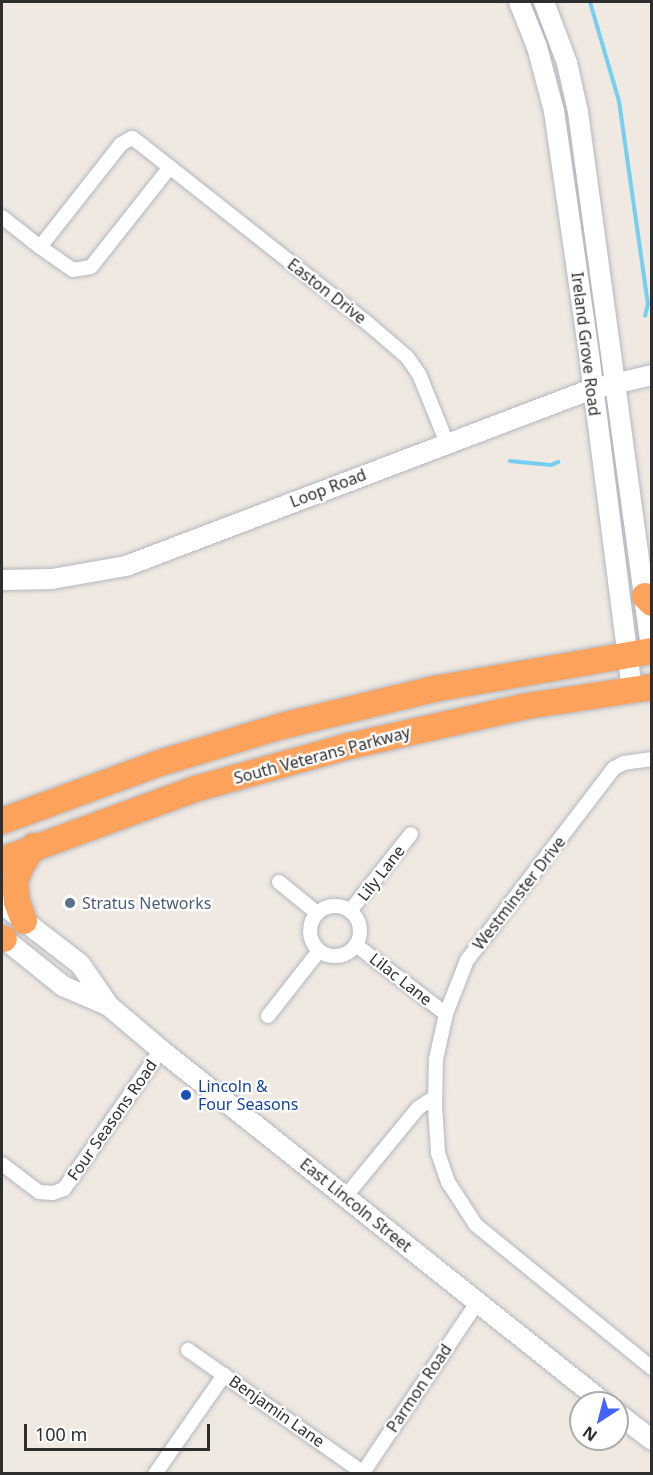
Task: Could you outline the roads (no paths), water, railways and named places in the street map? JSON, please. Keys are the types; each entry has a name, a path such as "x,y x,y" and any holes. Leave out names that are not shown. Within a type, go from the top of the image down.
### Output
{"highway":[{"path":"2,821 160,763 282,726 434,689 645,652"},
{"name":"South Veterans Parkway","path":"2,860 34,846 195,789 345,747 527,706 642,689"},
{"path":"24,921 17,902 15,882 20,868 34,846"}],"main road":[{"name":"Ireland Grove Road","path":"519,2 537,47 554,111 592,388 645,652"},
{"name":"Ireland Grove Road","path":"544,2 567,63 578,112 648,599 642,689"},
{"name":"Loop Road","path":"2,580 52,579 126,566 592,388 651,375"},
{"name":"East Lincoln Street","path":"2,904 80,964 109,1006 161,1050 589,1391"},
{"name":"East Lincoln Street","path":"2,938 63,986 109,1006"},
{"path":"629,1420 649,1433"}],"street":[{"name":"Easton Drive","path":"40,247 126,140 132,138 407,357 420,374 447,443"},
{"path":"2,217 73,270 91,267 170,167"},
{"name":"Westminster Drive","path":"651,759 618,765 610,773 467,960 446,1014 436,1059 435,1096 438,1153 448,1182 476,1225 651,1368"},
{"name":"Lily Lane","path":"350,911 411,834"},
{"path":"279,882 317,913"},
{"path":"337,906 350,911 359,923 359,938 356,945 351,951 335,957 319,951 309,937 309,928 317,913 323,908 337,906"},
{"name":"Lilac Lane","path":"356,945 446,1014"},
{"path":"267,1016 319,951"},
{"name":"Four Seasons Road","path":"2,1164 39,1192 59,1192 72,1179 161,1050"},
{"path":"345,1197 418,1108 435,1096"},
{"name":"Parmon Road","path":"363,1473 477,1303"},
{"name":"Benjamin Lane","path":"188,1350 363,1473"},
{"path":"155,1473 224,1375"}],"waterway":[{"path":"590,2 619,101 648,304 645,316"},
{"path":"510,461 551,465 558,462"}],"place":[{"name":"Stratus Networks","path":"70,903"},
{"name":"Lincoln & Four Seasons","path":"186,1095"}]}
